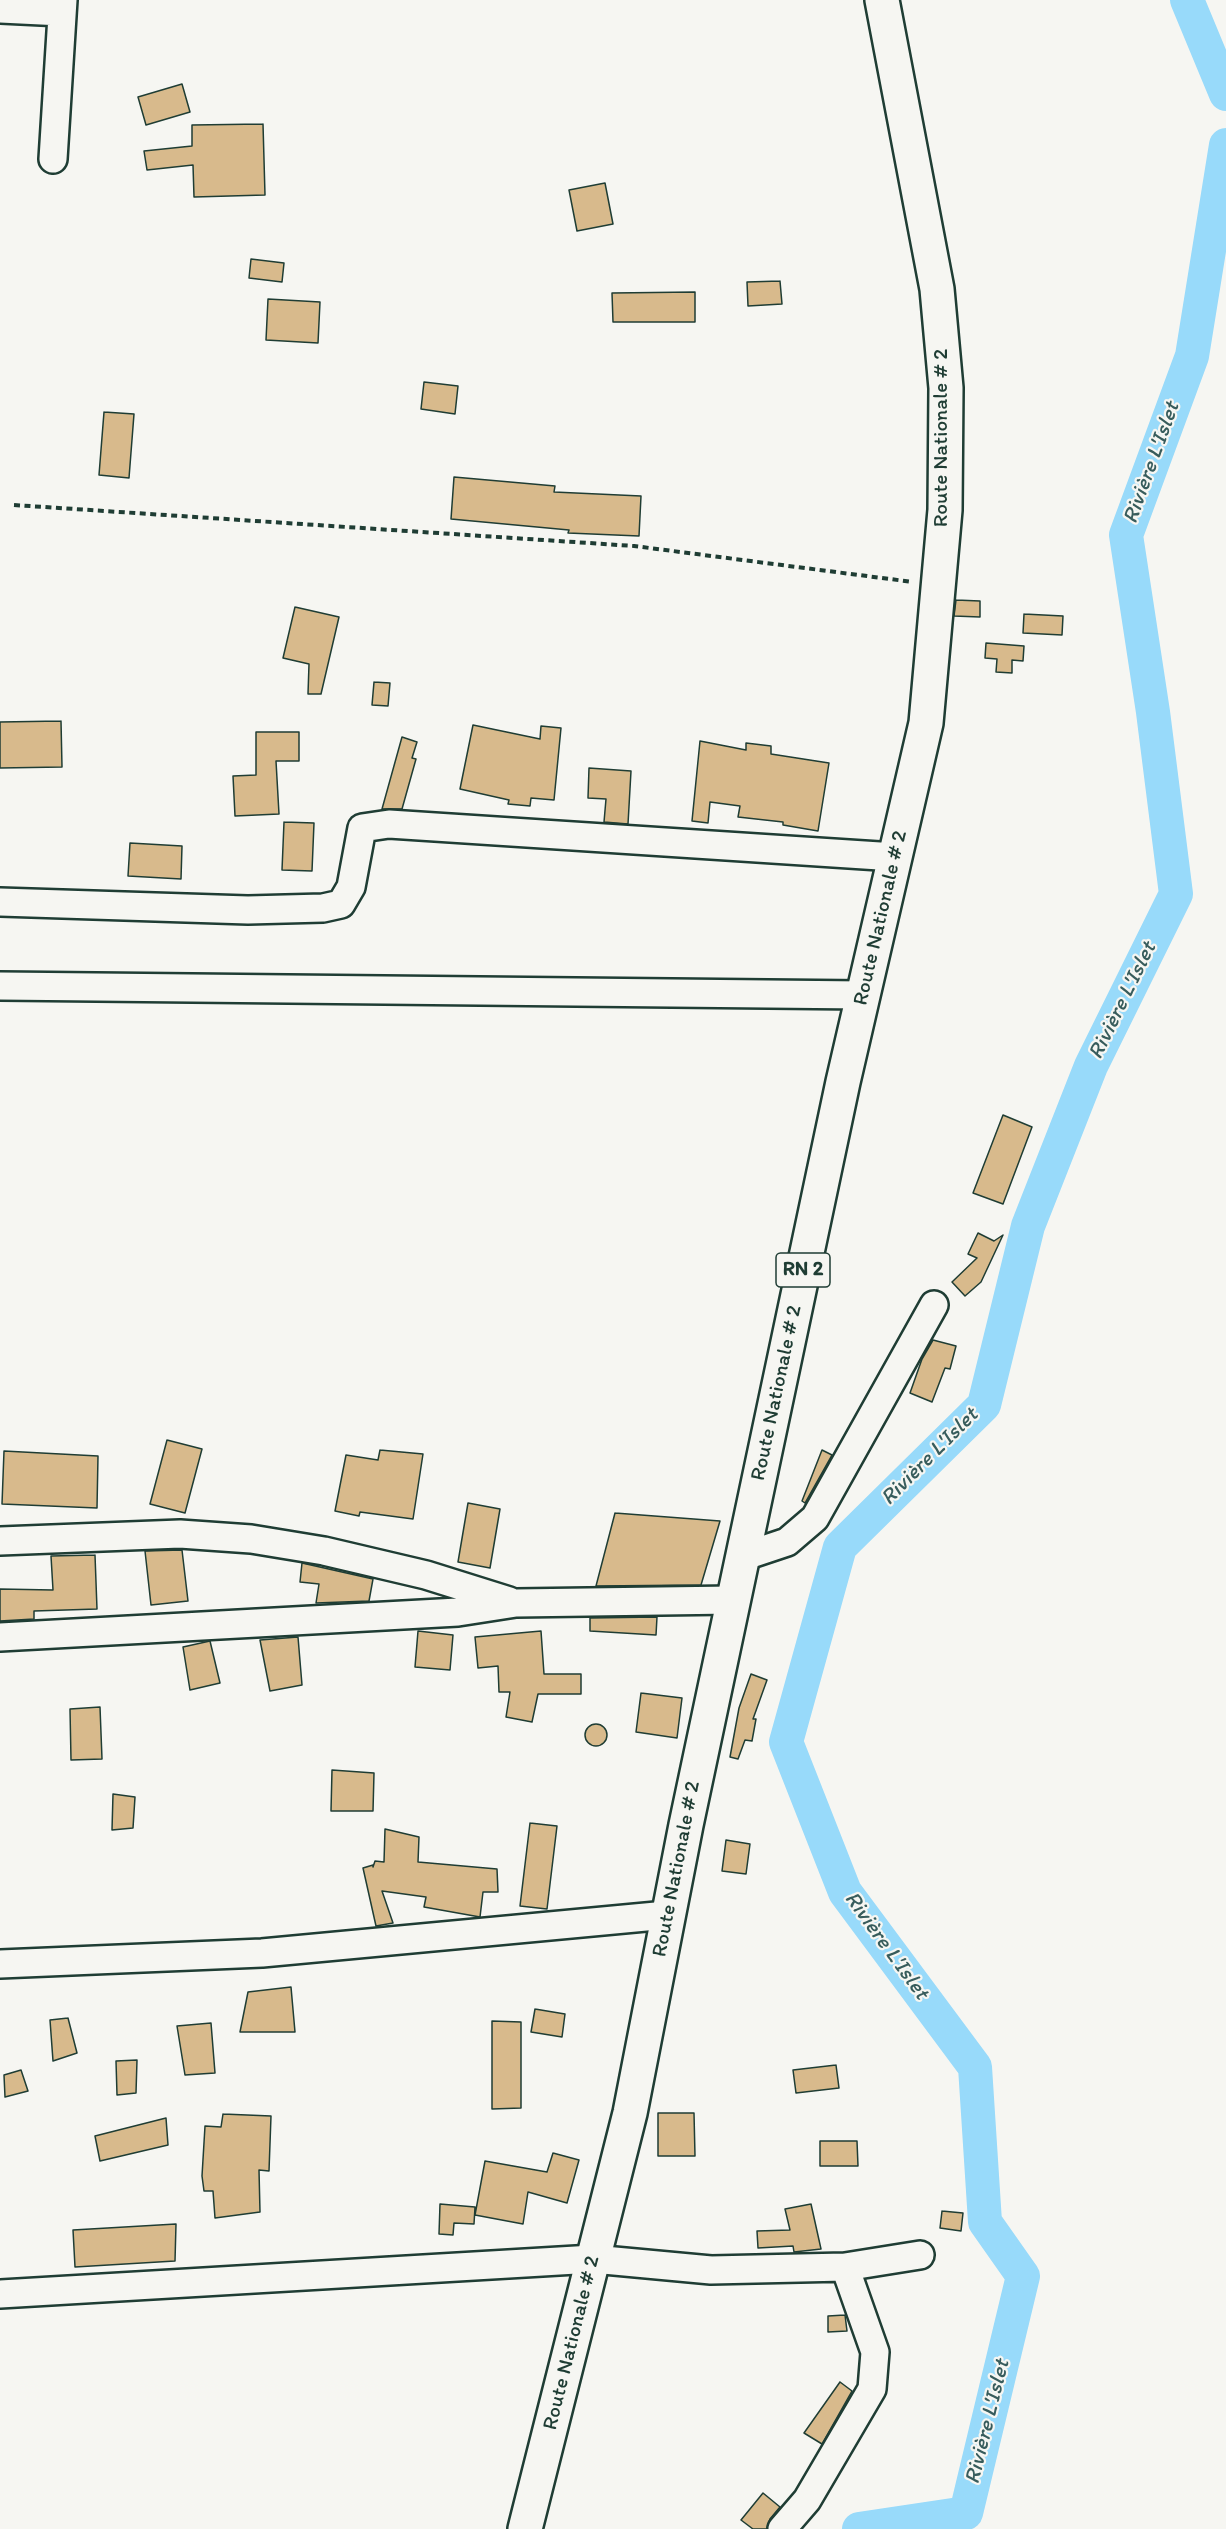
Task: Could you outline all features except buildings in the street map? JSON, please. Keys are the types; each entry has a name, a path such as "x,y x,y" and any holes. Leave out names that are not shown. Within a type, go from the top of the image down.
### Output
{"main road":[{"name":"Route Nationale # 2","path":"525,2529 630,2113 667,1916 843,1082 926,723 936,585 945,510 946,388 937,289 882,0"}],"street":[{"path":"0,9 62,6 53,159"},
{"path":"0,902 248,910 323,908 341,904 351,887 362,828 389,824 896,857"},
{"path":"0,986 864,995"},
{"path":"742,1557 787,1542 815,1518 934,1305"},
{"path":"0,1541 180,1534 251,1539 324,1551 426,1575 516,1603"},
{"path":"0,1638 458,1612 516,1603 733,1600"},
{"path":"0,1964 262,1953 667,1916"},
{"path":"0,2294 593,2259 711,2270 845,2267 920,2255"},
{"path":"782,2529 807,2500 872,2389 874,2352 845,2267"}],"path":[{"path":"14,505 634,546 936,585"}],"waterway":[{"name":"Rivière L'Islet","path":"1187,0 1226,94"},
{"name":"Rivière L'Islet","path":"859,2529 966,2513 1023,2276 985,2222 975,2067 845,1892 786,1742 840,1547 984,1405 1028,1226 1091,1066 1176,894 1153,712 1126,535 1192,356 1226,145"}]}
